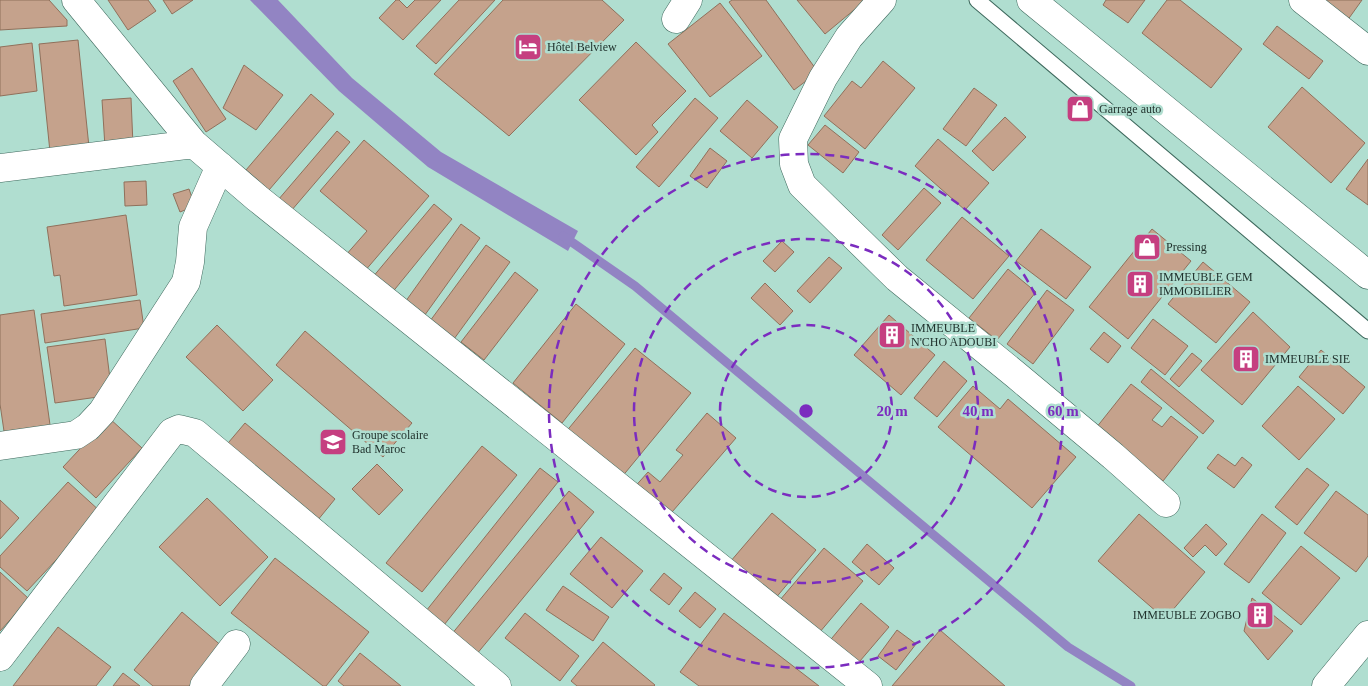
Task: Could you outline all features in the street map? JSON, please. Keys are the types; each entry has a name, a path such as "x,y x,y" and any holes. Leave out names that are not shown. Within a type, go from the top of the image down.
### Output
{"street":[{"path":"76,0 194,144 257,198 868,686"},
{"path":"882,0 849,37 828,70 793,139 794,164 802,185 897,278 1016,374 1166,503"},
{"path":"1031,0 1368,274"},
{"path":"1303,0 1368,51"},
{"path":"0,168 194,144"},
{"path":"0,446 76,435 88,427 102,412 186,282 193,227 220,166"},
{"path":"0,657 172,432 179,429 195,433 497,686"},
{"path":"1326,686 1368,635"},
{"path":"204,686 236,644"}],"lane":[{"path":"977,0 1368,331"}],"shaded area":[{"path":"250,0 278,0 352,78 441,152 578,231 568,251 428,167 339,91"}],"building":[{"path":"0,0 49,0 67,20 67,26 0,30"},
{"path":"108,0 148,0 156,11 128,30"},
{"path":"163,0 193,0 172,14"},
{"path":"396,0 399,0 407,8 415,0 441,0 403,40 379,18"},
{"path":"459,0 495,0 436,64 416,46"},
{"name":"Hôtel Belview","path":"503,0 602,0 624,20 509,136 434,74"},
{"path":"732,0 766,0 818,72 794,90 729,2"},
{"path":"797,0 866,0 825,34"},
{"path":"1106,0 1145,0 1128,23 1103,5"},
{"path":"1167,0 1180,0 1242,49 1211,88 1142,33"},
{"path":"1319,0 1362,0 1347,21"},
{"path":"720,3 762,56 710,97 668,44"},
{"path":"1277,26 1323,61 1309,79 1263,44"},
{"path":"78,40 89,147 50,152 39,44"},
{"path":"636,42 686,91 652,125 658,132 636,155 579,100"},
{"path":"32,43 37,91 0,96 0,47"},
{"path":"883,61 915,88 865,149 824,116 852,81 861,88"},
{"path":"244,65 283,95 256,130 223,108"},
{"path":"192,68 226,119 206,132 173,81"},
{"path":"1302,87 1365,143 1331,183 1268,127"},
{"path":"974,88 997,105 966,146 943,129"},
{"path":"311,94 334,114 269,190 246,170"},
{"path":"131,98 133,145 105,147 102,100"},
{"path":"695,98 718,118 659,187 636,167"},
{"path":"747,100 778,127 752,158 720,131"},
{"path":"1005,117 1026,137 993,171 972,151"},
{"path":"825,125 859,152 843,173 808,145"},
{"path":"337,131 350,142 291,211 278,200"},
{"path":"938,139 989,183 965,210 915,166"},
{"path":"364,140 429,196 364,272 345,256 367,231 320,191"},
{"path":"710,148 727,161 707,188 690,176"},
{"path":"1368,159 1368,205 1346,189"},
{"path":"146,181 147,205 125,206 124,182"},
{"path":"924,188 941,203 898,250 882,235"},
{"path":"189,189 195,206 180,212 173,194"},
{"path":"434,204 452,219 391,294 372,278"},
{"path":"126,215 137,295 64,306 60,275 54,276 47,227"},
{"path":"962,217 1009,256 973,299 926,260"},
{"path":"461,224 480,238 422,319 403,305"},
{"path":"1041,229 1091,267 1066,299 1016,261"},
{"name":"IMMEUBLE GEM IMMOBILIER","path":"1152,229 1191,261 1128,339 1089,307"},
{"path":"782,241 794,252 775,272 763,261"},
{"path":"486,245 510,262 454,339 430,321"},
{"path":"829,257 842,268 810,303 797,291"},
{"path":"1203,262 1250,302 1216,343 1168,304"},
{"path":"1008,269 1036,292 997,340 969,318"},
{"path":"515,272 538,290 484,360 461,342"},
{"path":"765,283 793,311 780,325 751,298"},
{"path":"1047,290 1074,310 1033,364 1007,344"},
{"path":"140,300 144,328 45,343 41,314"},
{"path":"576,304 625,344 562,423 513,383"},
{"path":"34,310 51,432 5,438 0,404 0,315"},
{"name":"IMMEUBLE SIE","path":"1253,312 1290,347 1242,405 1201,370"},
{"name":"IMMEUBLE N'CHO ADOUBI","path":"889,315 935,355 901,395 854,355"},
{"path":"1153,319 1188,346 1165,375 1131,348"},
{"path":"217,325 273,380 243,411 186,357"},
{"path":"305,331 412,423 383,457 276,365"},
{"path":"1104,332 1121,346 1108,363 1090,349"},
{"path":"105,339 112,395 55,403 47,347"},
{"path":"635,348 691,393 621,478 565,433"},
{"path":"1321,350 1365,387 1343,414 1299,377"},
{"path":"1192,353 1202,361 1179,387 1170,379"},
{"path":"944,361 967,381 937,417 914,398"},
{"path":"1151,369 1214,421 1203,434 1141,382"},
{"path":"1131,384 1162,408 1152,420 1162,427 1171,416 1198,437 1163,481 1096,428"},
{"path":"973,386 1000,409 1008,399 1076,457 1032,508 938,427"},
{"path":"1298,386 1335,419 1299,460 1262,426"},
{"path":"707,413 736,438 666,519 632,490 648,472 660,482 683,455 676,450"},
{"path":"109,418 142,448 96,498 63,467"},
{"path":"245,423 335,499 313,526 223,449"},
{"path":"482,446 517,475 422,592 386,563"},
{"path":"1218,454 1235,466 1242,457 1252,465 1234,488 1207,468"},
{"path":"377,464 403,490 379,515 352,489"},
{"path":"540,468 558,482 444,625 426,611"},
{"path":"1307,468 1329,485 1297,525 1275,507"},
{"path":"68,482 101,512 27,591 0,567 0,556"},
{"path":"569,491 594,512 476,655 451,635"},
{"path":"1336,491 1368,515 1368,556 1356,572 1304,533"},
{"path":"207,498 268,557 220,606 159,547"},
{"path":"0,500 19,518 0,539"},
{"path":"772,513 816,550 774,600 730,562"},
{"path":"1139,514 1205,572 1165,619 1098,561"},
{"path":"1262,514 1286,533 1249,583 1224,564"},
{"path":"1206,524 1227,544 1216,556 1205,545 1193,557 1184,548"},
{"path":"601,537 643,571 612,608 570,574"},
{"path":"867,544 894,568 879,585 852,562"},
{"path":"1301,546 1340,578 1301,625 1262,593"},
{"path":"824,548 863,581 819,633 780,600"},
{"path":"275,558 369,632 326,686 323,686 231,613"},
{"path":"0,572 29,599 0,631"},
{"path":"664,573 682,588 669,605 650,590"},
{"path":"563,586 609,617 593,641 546,610"},
{"path":"695,592 716,609 700,628 679,611"},
{"name":"IMMEUBLE ZOGBO","path":"1252,598 1293,631 1268,660 1244,631"},
{"path":"861,603 889,627 854,668 827,644"},
{"path":"182,612 224,648 192,686 153,686 134,670"},
{"path":"525,613 579,656 560,681 505,638"},
{"path":"724,613 819,686 699,686 680,672"},
{"path":"58,627 111,667 96,686 13,686"},
{"path":"897,630 916,644 896,670 878,656"},
{"path":"940,630 1005,686 892,686"},
{"path":"603,642 655,685 577,686 571,681"},
{"path":"360,653 401,686 344,686 338,681"},
{"path":"123,673 140,686 113,686"}],"waterway":[{"path":"563,236 635,286 1068,647 1131,686"}],"place":[{"name":"Hôtel Belview","path":"528,47"},
{"name":"Garrage auto","path":"1080,109"},
{"name":"Pressing","path":"1147,247"},
{"name":"IMMEUBLE GEM IMMOBILIER","path":"1140,284"},
{"name":"IMMEUBLE N'CHO ADOUBI","path":"892,335"},
{"name":"IMMEUBLE SIE","path":"1246,359"},
{"name":"Groupe scolaire Bad Maroc","path":"333,442"},
{"name":"IMMEUBLE ZOGBO","path":"1260,615"}]}
